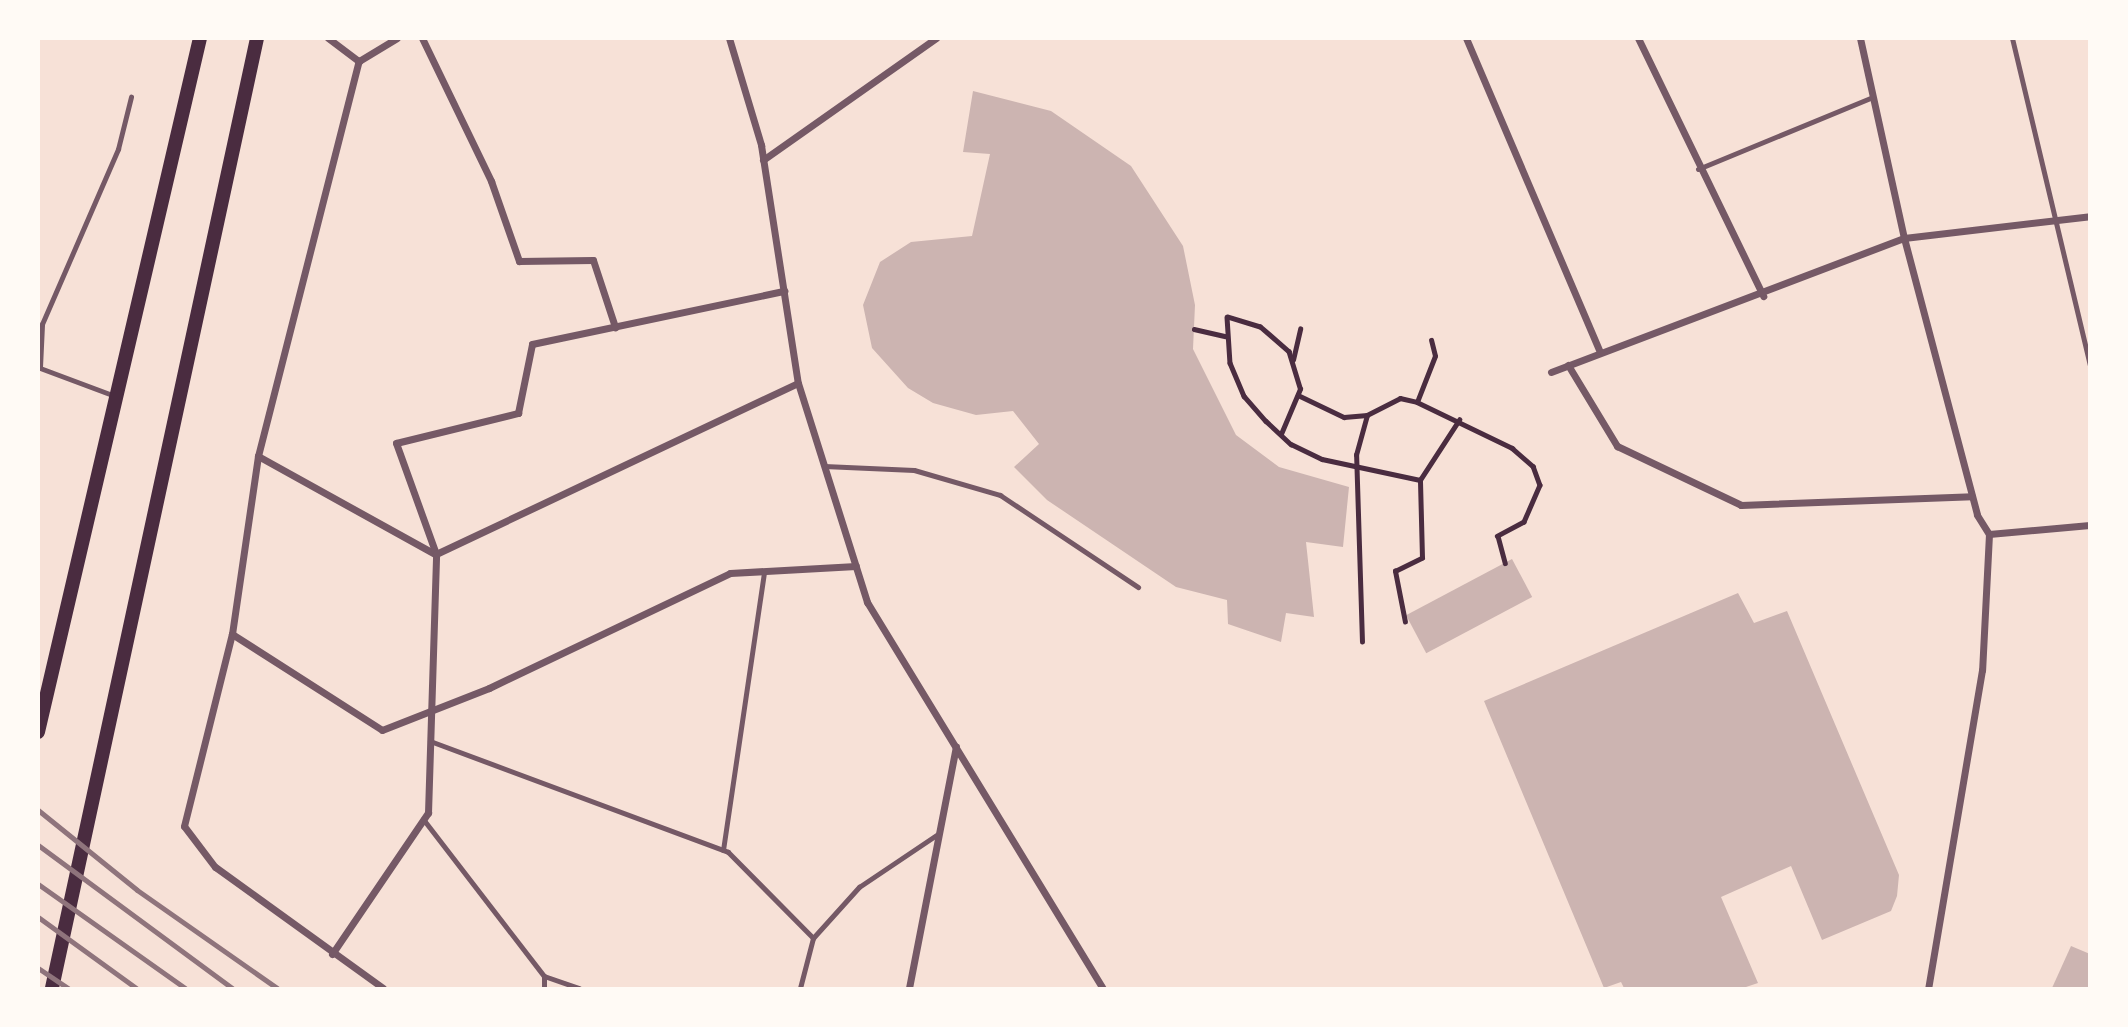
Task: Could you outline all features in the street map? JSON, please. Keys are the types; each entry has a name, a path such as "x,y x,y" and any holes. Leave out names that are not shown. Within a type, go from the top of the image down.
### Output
{"main road":[{"path":"38,732 200,38"},
{"path":"52,989 257,38"}],"street":[{"path":"328,38 359,61"},
{"path":"383,989 215,867 184,826 232,634 258,456 359,61 397,38"},
{"path":"422,38 491,181 519,261 593,260 614,327"},
{"path":"729,38 763,160 798,383 867,602 1103,989"},
{"path":"763,160 936,38"},
{"path":"1466,38 1600,352"},
{"path":"1639,38 1698,169 1763,296"},
{"path":"1860,38 1904,238 1972,496 1989,534 1982,670 1928,989"},
{"path":"1551,372 1600,352 1763,296 1904,238 2090,216"},
{"path":"332,954 423,819 430,741 436,554 396,443 518,414 532,344 783,291"},
{"path":"1568,365 1617,446 1741,505 1972,496"},
{"path":"436,554 798,383"},
{"path":"258,456 436,554"},
{"path":"1989,534 2090,525"},
{"path":"232,634 382,730 730,573 856,566"},
{"path":"909,989 956,747"}],"lane":[{"path":"2012,38 2051,220 2090,366"},
{"path":"118,397 39,368 42,324 118,149 131,97"},
{"path":"1698,169 1873,97"},
{"path":"824,466 914,470 1000,495 1138,587"},
{"path":"723,850 764,571"},
{"path":"430,741 723,850 813,938"},
{"path":"423,819 544,976 579,989"},
{"path":"800,989 813,938 859,887 939,834"},
{"path":"544,976 544,989"}],"path":[{"path":"1293,361 1280,340 1245,320 1227,317 1225,336 1244,396 1280,434 1322,459 1420,480"},
{"path":"1194,329 1225,336"},
{"path":"1280,434 1298,394 1293,361 1300,329"},
{"path":"1417,402 1435,356 1431,340"},
{"path":"1298,394 1344,417 1367,415 1400,398 1417,402 1459,420 1512,448 1533,466 1539,485 1524,522 1498,536 1505,562"},
{"path":"1362,642 1357,467 1367,415"},
{"path":"1405,622 1395,571 1422,558 1420,480 1459,420"}],"building":[{"path":"973,91 1051,111 1131,166 1183,246 1195,305 1193,349 1236,435 1279,467 1349,487 1343,547 1306,542 1314,617 1286,613 1281,642 1228,624 1227,600 1176,587 1047,500 1014,467 1039,444 1013,411 976,415 933,403 908,388 872,348 863,305 880,262 911,242 972,236 990,154 963,152"},
{"path":"1512,559 1532,597 1426,653 1406,615"},
{"path":"1738,593 1754,623 1787,611 1899,875 1897,896 1891,911 1822,940 1791,866 1721,897 1758,983 1743,988 1624,988 1621,982 1604,988 1484,701"},
{"path":"2071,946 2090,954 2090,988 2052,988"}],"railway":[{"path":"38,810 137,890 277,988"},
{"path":"38,845 232,988"},
{"path":"38,884 185,988"},
{"path":"38,917 136,988"},
{"path":"38,968 68,988"}]}
